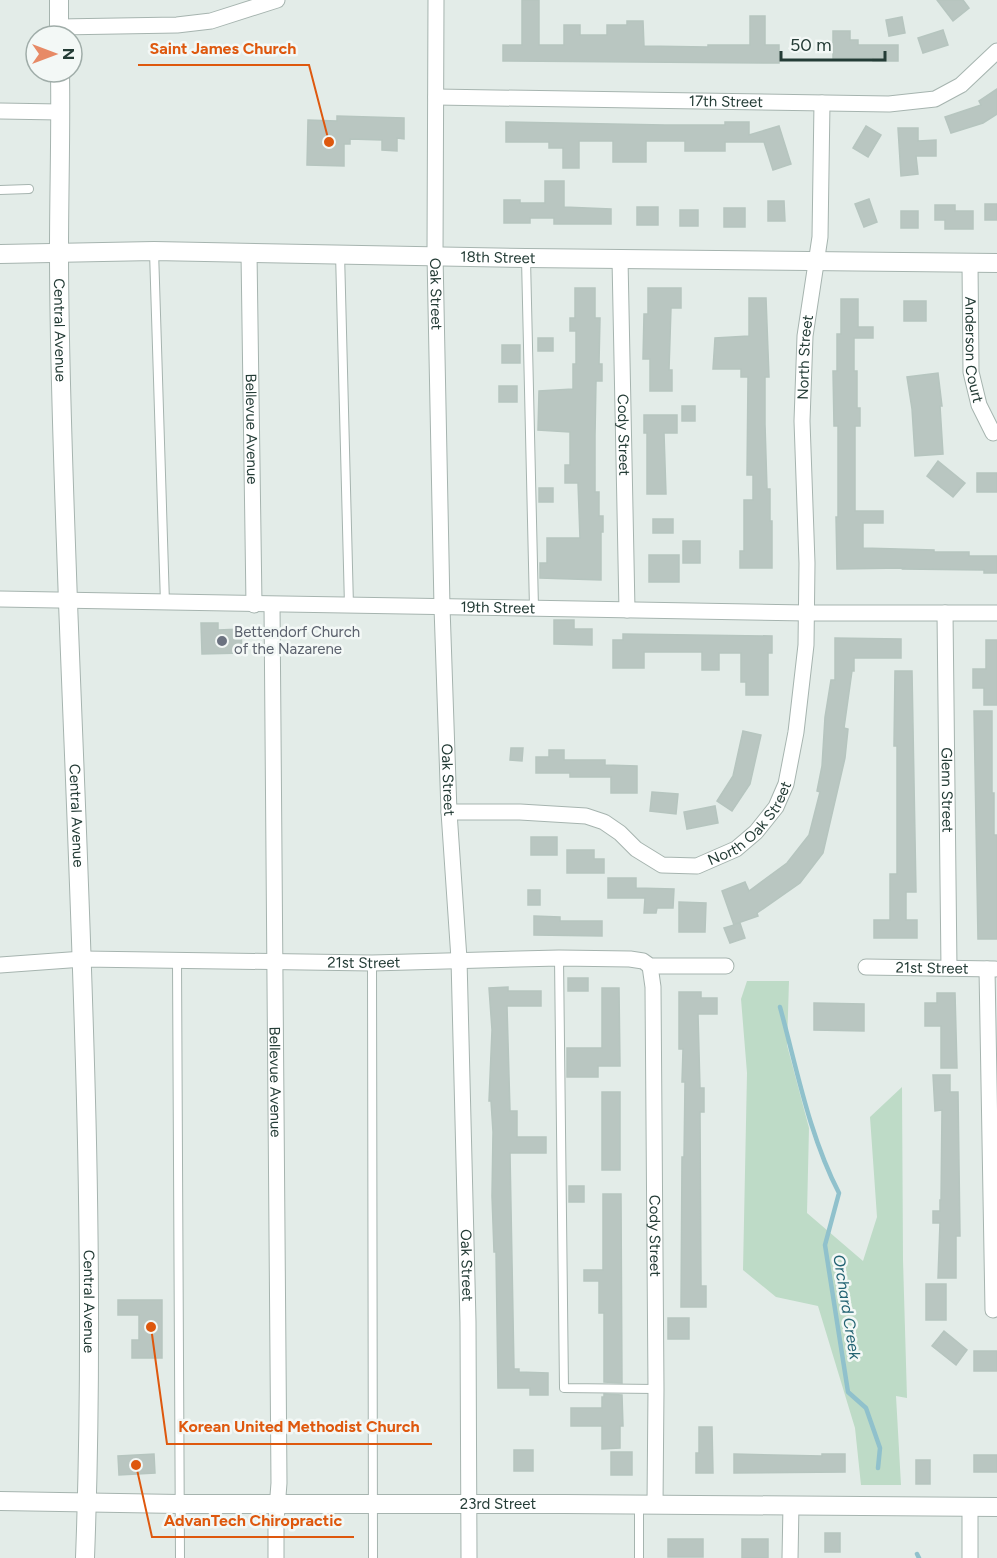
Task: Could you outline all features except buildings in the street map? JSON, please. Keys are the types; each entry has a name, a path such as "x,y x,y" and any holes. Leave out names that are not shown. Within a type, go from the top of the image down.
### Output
{"street":[{"path":"59,0 59,24"},
{"path":"84,31 211,21 253,4 277,0"},
{"name":"Oak Street","path":"436,0 435,255 442,607 449,812 459,959 468,1322 469,1558"},
{"name":"17th Street","path":"436,97 890,104 935,99 961,85 997,51"},
{"name":"Central Avenue","path":"60,84 59,253 68,600 83,959 88,1275 85,1558"},
{"name":"North Street","path":"807,613 802,421 805,336 819,237 822,103"},
{"path":"0,111 60,112"},
{"name":"18th Street","path":"0,254 154,251 997,263"},
{"name":"Bellevue Avenue","path":"249,253 254,605"},
{"name":"Cody Street","path":"620,259 627,610"},
{"name":"Anderson Court","path":"970,263 971,372 980,405 993,433"},
{"name":"19th Street","path":"0,599 807,613 997,613"},
{"name":"Bellevue Avenue","path":"272,605 276,1558"},
{"name":"North Oak Street","path":"449,812 520,812 586,816 604,822 620,833 636,849 662,864 697,866 736,849 756,832 776,807 786,784 796,732 806,645 807,613"},
{"name":"Glenn Street","path":"945,613 949,968"},
{"name":"21st Street","path":"0,965 83,959 372,963 459,959 630,958 643,961 650,966 726,966"},
{"name":"Cody Street","path":"647,1504 656,1389 653,987 650,966"},
{"name":"21st Street","path":"866,966 992,969"},
{"path":"992,969 993,1310"},
{"name":"23rd Street","path":"0,1501 179,1504 997,1507"},
{"path":"790,1505 790,1558"},
{"path":"970,1507 970,1558"}],"lane":[{"path":"0,190 29,189"},
{"path":"154,251 165,603"},
{"path":"340,254 349,606"},
{"path":"526,258 534,608"},
{"path":"559,958 564,1388 656,1389"},
{"path":"177,962 180,1558"},
{"path":"372,963 373,1558"},
{"path":"639,1558 647,1504"}],"green space":[{"path":"747,981 789,981 787,1045 809,1128 807,1213 863,1261 877,1217 870,1117 902,1087 907,1398 896,1396 901,1485 861,1485 855,1428 818,1306 776,1297 743,1270 747,1073 741,999"}],"waterway":[{"name":"Orchard Creek","path":"780,1007 812,1125 839,1193 825,1245 848,1392 866,1408 880,1448 878,1468"},
{"name":"Orchard Creek","path":"917,1554 919,1558"}],"place":[{"name":"Saint James Church","path":"329,142"},
{"name":"Bettendorf Church of the Nazarene","path":"222,641"},
{"name":"Korean United Methodist Church","path":"151,1327"},
{"name":"AdvanTech Chiropractic","path":"136,1465"}]}
